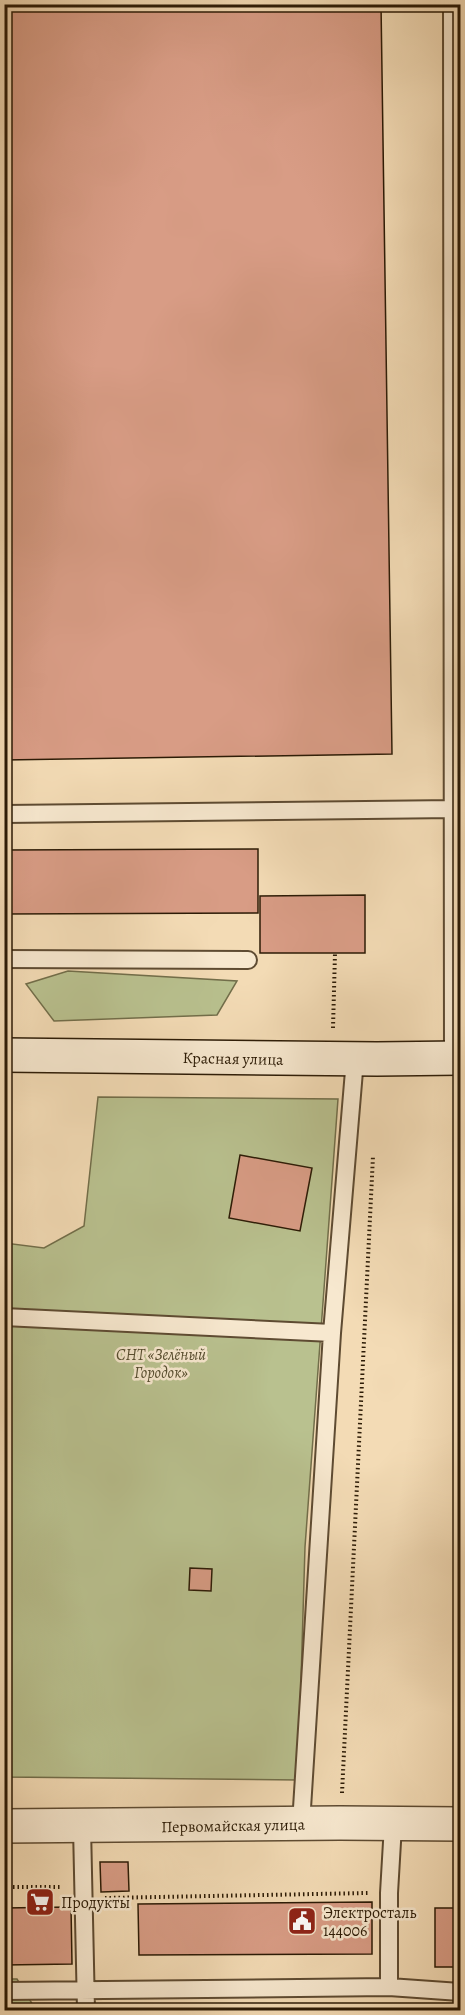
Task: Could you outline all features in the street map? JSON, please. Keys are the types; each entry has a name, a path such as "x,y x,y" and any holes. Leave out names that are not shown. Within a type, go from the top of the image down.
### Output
{"street":[{"name":"Красная улица","path":"4,1055 457,1058"},
{"name":"Первомайская улица","path":"4,1826 460,1824"}],"lane":[{"path":"452,4 454,809 457,1058"},
{"path":"4,814 454,809"},
{"path":"4,959 248,960"},
{"path":"301,1824 332,1333 355,1059"},
{"path":"4,1317 332,1333"},
{"path":"389,1987 393,1825"},
{"path":"82,1827 86,2010"},
{"path":"4,1991 389,1987 460,1992"}],"path":[{"path":"333,1032 335,953"},
{"path":"340,1823 373,1155"},
{"path":"4,1887 83,1893 390,1893"}],"green space":[{"path":"68,971 237,981 217,1015 54,1021 26,984"},
{"name":"СНТ «Зелёный Городок»","path":"98,1097 338,1099 305,1547 298,1780 5,1777 5,1243 44,1248 84,1226"},
{"path":"5,1979 17,1979 36,2010 5,2010"}],"building":[{"path":"4,4 381,4 392,754 4,760"},
{"path":"258,849 258,913 4,914 4,850"},
{"path":"365,895 365,953 260,953 260,896"},
{"path":"240,1155 312,1168 300,1231 229,1218"},
{"path":"190,1568 212,1569 211,1591 189,1590"},
{"path":"100,1862 128,1862 129,1891 101,1892"},
{"path":"372,1902 372,1954 139,1955 138,1904"},
{"path":"71,1907 72,1964 4,1965 4,1908"},
{"path":"435,1908 460,1908 460,1967 435,1967"}],"place":[{"name":"Продукты","path":"40,1902"},
{"name":"Электросталь 144006","path":"302,1921"}]}
